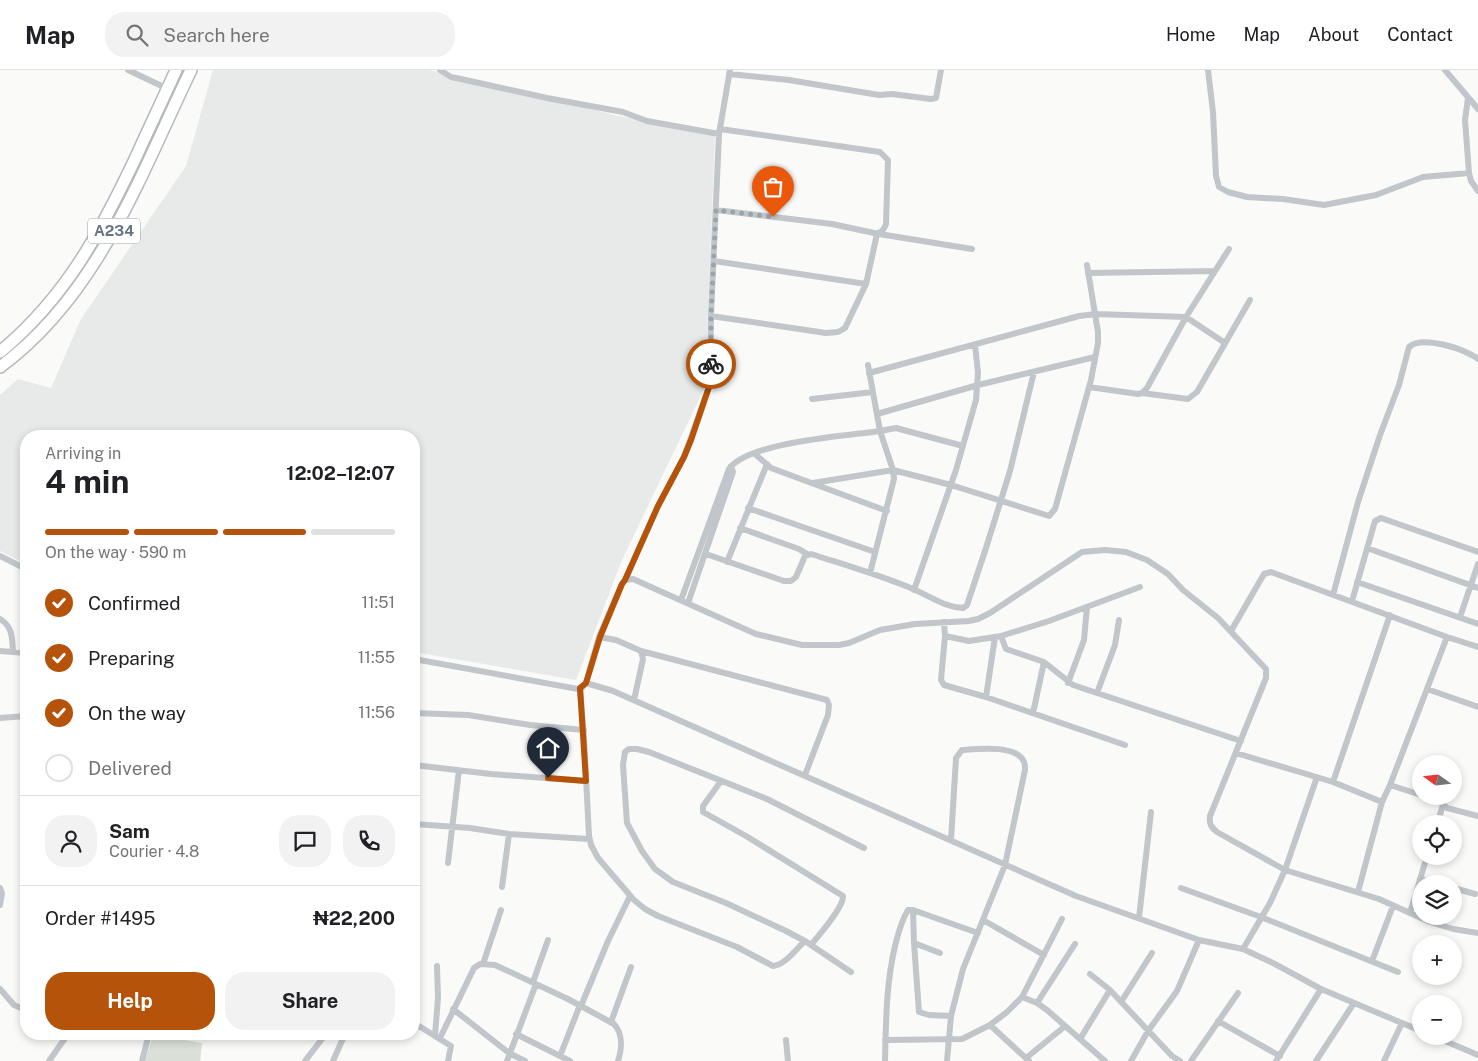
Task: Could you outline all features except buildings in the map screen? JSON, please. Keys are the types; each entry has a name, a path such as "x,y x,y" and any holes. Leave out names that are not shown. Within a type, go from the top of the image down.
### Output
{"highway":[{"name":"A234","path":"0,352 37,317 63,287 78,265 107,217 176,70"},
{"name":"A234","path":"0,366 25,346 42,329 88,274 112,234 191,70"},
{"path":"140,147 151,153"}],"street":[{"path":"128,70 168,88"},
{"path":"440,70 451,77 623,112 642,120 854,148 880,152 885,155 888,163 886,224 878,234 866,284 844,328 838,332 826,334 711,316"},
{"path":"804,941 783,962 773,966 737,947 658,916 645,909 630,896 598,858 589,839 583,686 600,637 622,584 658,506 684,457 710,384 711,316 720,131 729,72 879,95 892,94 932,99 936,98 941,70"},
{"path":"1208,70 1213,112 1216,176 1219,187 1228,192 1247,197 1283,199 1324,206 1376,195 1423,177 1469,172"},
{"path":"1445,70 1478,109"},
{"path":"1468,98 1465,120 1469,172 1471,181 1478,191"},
{"path":"716,210 832,224 878,234 972,249"},
{"path":"1142,393 1147,388 1186,317 1230,249"},
{"path":"714,261 866,284"},
{"path":"813,484 893,470 951,485 1049,516 1052,514 1089,387 1095,357 1098,332 1087,265"},
{"path":"1088,273 1216,271"},
{"path":"1089,387 1188,399 1192,397 1197,392 1250,300"},
{"path":"869,373 1079,316 1096,314 1186,317 1225,344"},
{"path":"1333,595 1358,502 1380,435 1398,391 1409,347 1414,343 1437,344 1470,353 1478,359"},
{"path":"914,590 951,485 976,400 978,385 975,345"},
{"path":"876,414 978,385 1095,357"},
{"path":"868,365 876,414 894,479 870,573"},
{"path":"740,528 799,549 807,554 870,573 935,600 963,608 967,605 1001,501 1034,372"},
{"path":"812,399 873,392"},
{"path":"681,600 731,466 739,460 790,443 896,428 963,446"},
{"path":"755,454 772,468 887,511"},
{"path":"727,562 767,464"},
{"path":"688,603 733,472 731,466"},
{"path":"748,508 875,552"},
{"path":"1352,601 1375,521 1381,518 1478,552"},
{"path":"1367,548 1478,588"},
{"path":"625,580 633,579 756,634 802,645 839,645 849,643 880,630 915,624 978,619 1082,552 1104,550 1126,552 1147,560 1168,574 1183,590 1198,601 1230,631 1263,665 1266,673 1236,754 1210,816 1209,822 1217,832 1285,870 1379,899 1430,922 1453,929 1478,932"},
{"path":"706,554 784,581 791,581 796,577 807,554"},
{"path":"0,556 20,566"},
{"path":"1460,617 1478,564"},
{"path":"1230,631 1258,583 1264,574 1268,572 1478,647"},
{"path":"1357,582 1478,624"},
{"path":"945,636 969,641 998,636 1088,607 1140,587"},
{"path":"1068,683 1084,640 1088,607"},
{"path":"1333,782 1390,615"},
{"path":"0,619 9,626 12,633 13,652"},
{"path":"1097,693 1115,645 1119,620"},
{"path":"944,622 945,636 941,683 1125,745"},
{"path":"998,636 1006,649 1044,662 1068,683 1241,741"},
{"path":"986,698 998,636"},
{"path":"600,637 616,640 641,651 827,700 830,705 828,715 805,775"},
{"path":"1358,892 1382,802 1447,637"},
{"path":"0,651 20,653"},
{"path":"634,700 643,659 641,651"},
{"path":"420,660 613,690 1076,896 1199,940 1243,949 1321,989 1412,1027"},
{"path":"1033,713 1044,662"},
{"path":"1427,689 1478,707"},
{"path":"420,713 468,715 538,726 584,730"},
{"path":"0,718 20,716"},
{"path":"851,972 804,941 726,903 666,878 655,869 627,823 623,765 626,752 629,749 636,748 649,752 767,799 864,848"},
{"path":"947,1061 951,1016 963,969 1006,864 1025,770 1024,762 1015,753 1006,750 987,749 962,750 958,753 956,758 951,840"},
{"path":"1236,754 1333,782 1382,802"},
{"path":"420,766 491,774 586,781"},
{"path":"448,863 459,770"},
{"path":"1243,949 1270,903 1285,870 1317,777"},
{"path":"721,781 703,806 703,812 746,836 843,896 838,909 811,946"},
{"path":"1390,785 1412,792"},
{"path":"1440,815 1443,805 1447,808 1478,816"},
{"path":"1139,918 1151,812"},
{"path":"420,824 509,834 589,839"},
{"path":"502,887 509,834"},
{"path":"0,888 2,893 0,905"},
{"path":"1181,888 1261,917 1398,972"},
{"path":"1462,890 1475,894"},
{"path":"560,1056 608,941 630,896"},
{"path":"1372,961 1393,906"},
{"path":"1410,913 1412,906"},
{"path":"484,964 502,910"},
{"path":"885,1061 886,1002 890,967 904,915 908,910 913,910 978,933"},
{"path":"913,910 919,1012 929,1016 951,1016"},
{"path":"885,1040 962,1039 990,1024 1007,1012 1022,997 1062,919"},
{"path":"983,920 1044,955"},
{"path":"507,1061 548,940"},
{"path":"1131,1061 1148,1031 1177,991 1199,940"},
{"path":"914,943 940,953"},
{"path":"1037,1003 1075,944"},
{"path":"1121,1002 1152,953"},
{"path":"438,1037 474,968 480,964 495,965 580,1005 610,1022 617,1028 621,1042 618,1061"},
{"path":"437,966 438,1037"},
{"path":"610,1022 631,968"},
{"path":"1090,974 1110,990 1172,1056 1180,1061"},
{"path":"0,989 14,1005 20,1008"},
{"path":"1218,1021 1278,1058 1321,989"},
{"path":"1080,1040 1110,990"},
{"path":"1191,1061 1238,993"},
{"path":"1022,997 1037,1003 1047,1010 1064,1027 1105,1061"},
{"path":"1316,1061 1354,1003"},
{"path":"454,1009 509,1053 525,1061"},
{"path":"1384,1061 1402,1023"},
{"path":"990,1024 1027,1059 1064,1027"},
{"path":"420,1026 447,1042 452,1048 448,1061"},
{"path":"516,1034 570,1061"},
{"path":"49,1061 64,1040"},
{"path":"142,1061 147,1040"},
{"path":"305,1061 322,1040"},
{"path":"333,1061 342,1040"},
{"path":"786,1040 788,1061"},
{"path":"1454,1045 1478,1055"}],"shaded area":[{"path":"213,70 429,70 615,115 715,136 705,387 622,560 576,680 420,653 420,430 20,430 20,561 0,551 0,395 18,379 51,388 81,319 186,166"},
{"path":"151,1040 184,1040 202,1043 200,1061 145,1061"}],"way so far":[{"path":"711,364 711,316 716,210 773,217"}],"route":[{"path":"548,778 586,781 580,688 586,683 600,637 622,584 691,440 710,384 711,364"}]}
